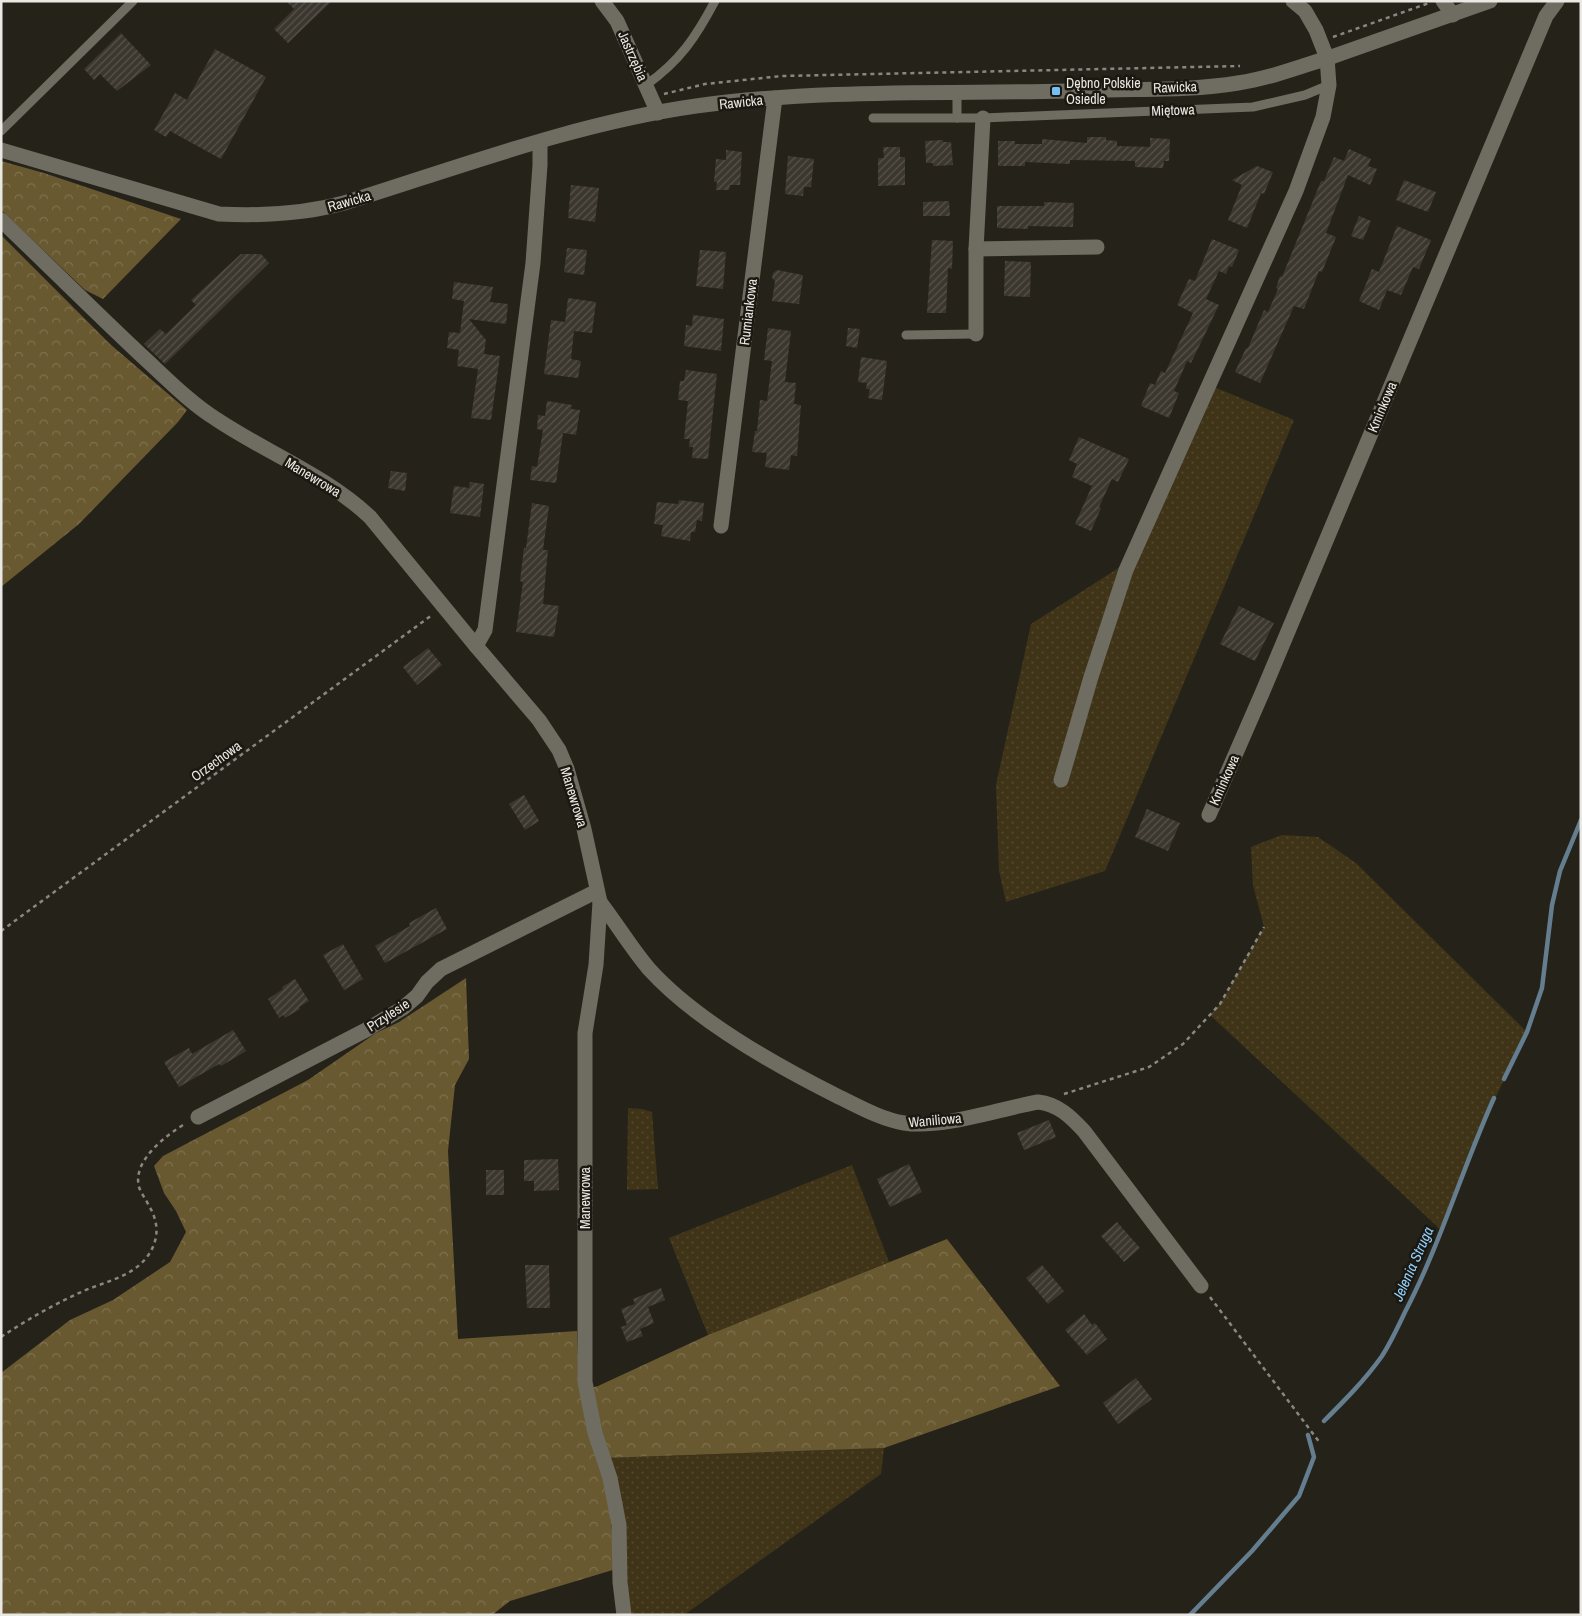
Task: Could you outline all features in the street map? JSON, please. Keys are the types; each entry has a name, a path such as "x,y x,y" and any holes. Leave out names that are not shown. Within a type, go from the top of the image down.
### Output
{"street":[{"name":"Jastrzębia","path":"602,1 617,21 658,113"},
{"path":"1061,780 1091,676 1126,570 1296,191 1323,117 1329,85 1327,58 1316,30 1305,11 1293,1"},
{"path":"1443,1 1453,15"},
{"name":"Rawicka","path":"1,150 219,214 245,215 324,208 540,142 607,124 698,106 826,94 1080,91 1234,84 1259,80 1490,1"},
{"name":"Kminkowa","path":"1209,815 1263,691 1546,16 1557,1"},
{"name":"Rumiankowa","path":"721,526 775,98"},
{"path":"976,334 976,249 983,118"},
{"path":"476,646 485,630 532,272 540,142"},
{"name":"Manewrowa","path":"1,220 174,385 215,419 321,480 359,507 378,526 443,607 539,720 559,750 567,769 584,829 598,896 596,965 585,1033 585,1382 595,1433 610,1478 620,1525 620,1582 624,1615"},
{"path":"976,249 1096,247"},
{"name":"Waniliowa","path":"598,896 650,969 684,1002 745,1044 818,1086 871,1112 904,1123 921,1124 958,1119 1038,1102"},
{"name":"Przylesie","path":"198,1117 366,1030 403,1008 417,996 427,982 441,969 598,896"},
{"path":"1038,1102 1060,1109 1084,1131 1202,1286"}],"lane":[{"path":"1,131 133,1"},
{"path":"646,85 664,72 692,41 715,1"},
{"name":"Miętowa","path":"873,118 983,118 1253,107 1305,95 1329,85"},
{"path":"957,92 957,118"},
{"path":"906,335 976,334"}],"path":[{"name":"Orzechowa","path":"1,931 443,607"},
{"path":"1038,1102 1150,1067 1183,1044 1220,1004 1264,927"},
{"path":"1,1337 49,1308 93,1286 127,1275 141,1264 153,1247 157,1231 153,1213 138,1185 143,1164 162,1139 198,1117"},
{"path":"1202,1286 1320,1442"}],"shaded area":[{"path":"1209,385 1294,420 1105,871 1006,902 999,871 996,785 1031,624 1120,567"},
{"path":"1282,835 1318,837 1356,863 1527,1032 1476,1138 1441,1230 1210,1015 1220,1004 1264,927 1253,885 1251,847"},
{"path":"628,1108 652,1112 658,1189 627,1190"},
{"path":"852,1165 889,1262 708,1335 669,1238"},
{"path":"884,1448 881,1474 684,1615 625,1615 604,1458"}],"green space":[{"path":"1,161 44,173 181,219 103,299 85,290 1,210"},
{"path":"1,235 110,344 187,410 178,422 79,524 1,587"},
{"path":"466,978 469,1059 455,1085 448,1151 458,1339 577,1331 579,1391 598,1386 708,1335 947,1239 1060,1386 884,1448 604,1458 616,1569 510,1601 492,1615 1,1615 1,1373 70,1320 113,1300 170,1262 186,1232 176,1211 164,1193 154,1166 163,1156 308,1080 376,1033 399,1022"}],"building":[{"path":"286,1 332,1 288,43 274,29 294,9"},
{"path":"121,33 151,65 117,91 100,74 94,80 84,69"},
{"path":"215,49 266,77 221,159 170,131 166,137 154,130 175,93 187,100"},
{"path":"1087,137 1106,137 1106,140 1117,141 1117,146 1150,147 1150,138 1170,139 1169,161 1164,161 1163,168 1135,167 1135,161 1070,160 1070,164 1025,162 1025,166 998,166 998,141 1015,141 1015,144 1042,144 1042,139 1087,143"},
{"path":"943,140 943,142 951,142 953,165 933,166 933,163 926,163 925,141"},
{"path":"883,147 900,147 900,157 905,157 905,185 878,186 878,158 884,158"},
{"path":"1349,149 1371,159 1368,166 1377,169 1370,185 1348,175 1326,233 1336,237 1322,272 1319,271 1304,309 1294,306 1260,383 1235,372 1246,348 1248,348 1264,310 1268,312 1278,289 1276,288 1280,276 1282,277 1321,181 1324,181 1334,157 1344,161"},
{"path":"726,150 742,152 740,185 730,185 729,190 716,190 717,182 714,182 716,159 726,160"},
{"path":"788,156 814,159 811,187 804,187 803,196 785,194"},
{"path":"1257,166 1273,172 1264,194 1261,193 1247,228 1228,220 1242,185 1232,180"},
{"path":"1404,180 1436,192 1428,212 1396,200"},
{"path":"571,185 599,188 595,222 568,218"},
{"path":"949,201 950,216 923,216 923,202"},
{"path":"1044,202 1074,203 1073,227 1028,226 1028,229 997,228 997,206 1044,206"},
{"path":"1359,216 1371,221 1363,240 1351,236"},
{"path":"1397,226 1431,240 1419,269 1413,267 1401,295 1387,290 1379,310 1359,301 1372,269 1379,272"},
{"path":"1212,239 1239,250 1232,267 1229,266 1226,274 1219,271 1206,299 1219,305 1191,363 1187,361 1174,391 1179,393 1169,418 1141,406 1150,383 1155,385 1161,371 1165,373 1193,313 1177,305 1189,279 1195,281"},
{"path":"932,240 953,241 952,269 948,268 946,313 927,313"},
{"path":"567,248 587,250 584,275 564,272"},
{"path":"700,250 726,252 723,289 696,286"},
{"path":"241,254 261,254 269,263 165,364 144,344 160,329 166,334 196,305 191,300"},
{"path":"1005,261 1031,262 1030,297 1004,296"},
{"path":"777,270 803,275 799,304 772,301 775,281 772,278 773,273"},
{"path":"454,282 493,287 490,302 508,304 506,324 469,319 486,340 484,354 500,356 491,420 471,418 478,369 457,366 459,350 447,348 449,332 460,333 464,301 452,299"},
{"path":"568,298 596,302 592,333 574,331 571,359 581,361 578,378 544,374 551,320 565,322"},
{"path":"693,315 724,319 721,351 684,346 686,325 692,326"},
{"path":"768,328 791,331 785,382 796,383 794,404 801,405 797,456 791,455 789,470 765,467 767,453 752,452 755,431 757,431 760,400 767,401 772,361 764,360"},
{"path":"848,328 860,329 857,348 846,346"},
{"path":"861,357 887,361 882,400 868,398 870,389 866,389 867,383 858,382"},
{"path":"686,370 717,374 708,459 692,458 693,447 689,447 690,439 684,439 688,401 678,400 680,381 684,381"},
{"path":"547,401 572,405 571,409 580,410 576,435 563,433 556,483 530,480 532,466 537,467 543,430 537,429 538,415 545,416"},
{"path":"1079,437 1129,459 1118,482 1112,479 1099,507 1101,508 1091,531 1075,524 1092,486 1072,477 1077,464 1069,460"},
{"path":"391,471 407,473 405,491 388,488"},
{"path":"470,482 484,484 480,517 450,513 454,486 469,488"},
{"path":"679,500 704,503 702,521 697,520 695,532 691,532 690,541 661,536 663,525 654,524 657,502 678,504"},
{"path":"532,503 549,506 543,550 548,550 543,604 559,606 554,637 516,632 523,582 520,581 524,548 526,548"},
{"path":"1239,606 1274,623 1255,661 1220,644"},
{"path":"428,648 442,665 417,685 403,667"},
{"path":"524,795 539,821 525,830 509,804"},
{"path":"1147,809 1180,823 1168,851 1135,837"},
{"path":"436,908 447,929 385,963 375,946 410,926 409,923"},
{"path":"343,944 363,979 344,990 323,955"},
{"path":"295,979 309,1001 285,1018 283,1015 279,1018 268,999"},
{"path":"233,1030 246,1051 179,1087 164,1062 189,1048 192,1054"},
{"path":"1049,1120 1056,1137 1024,1150 1017,1133"},
{"path":"558,1159 559,1190 534,1191 534,1181 524,1181 524,1160"},
{"path":"909,1164 922,1192 890,1207 877,1179"},
{"path":"486,1170 504,1170 504,1195 486,1195"},
{"path":"1117,1222 1140,1248 1124,1262 1101,1236"},
{"path":"525,1265 549,1265 550,1308 527,1308"},
{"path":"1042,1265 1064,1291 1048,1304 1026,1278"},
{"path":"661,1288 665,1300 648,1307 654,1323 640,1329 643,1336 627,1342 621,1327 627,1325 621,1309 635,1304 633,1299"},
{"path":"1084,1314 1092,1325 1095,1323 1107,1339 1087,1355 1065,1330"},
{"path":"1136,1378 1152,1399 1118,1424 1103,1403"}],"waterway":[{"name":"Jelenia Struga","path":"1504,1079 1527,1032 1542,988 1552,905 1560,871 1581,820"},
{"name":"Jelenia Struga","path":"1324,1421 1369,1373 1391,1340 1430,1259 1494,1098"},
{"name":"Jelenia Struga","path":"1190,1615 1252,1551 1299,1496 1314,1457 1308,1435"}],"place":[{"name":"Dębno Polskie Osiedle","path":"1056,91"}]}
